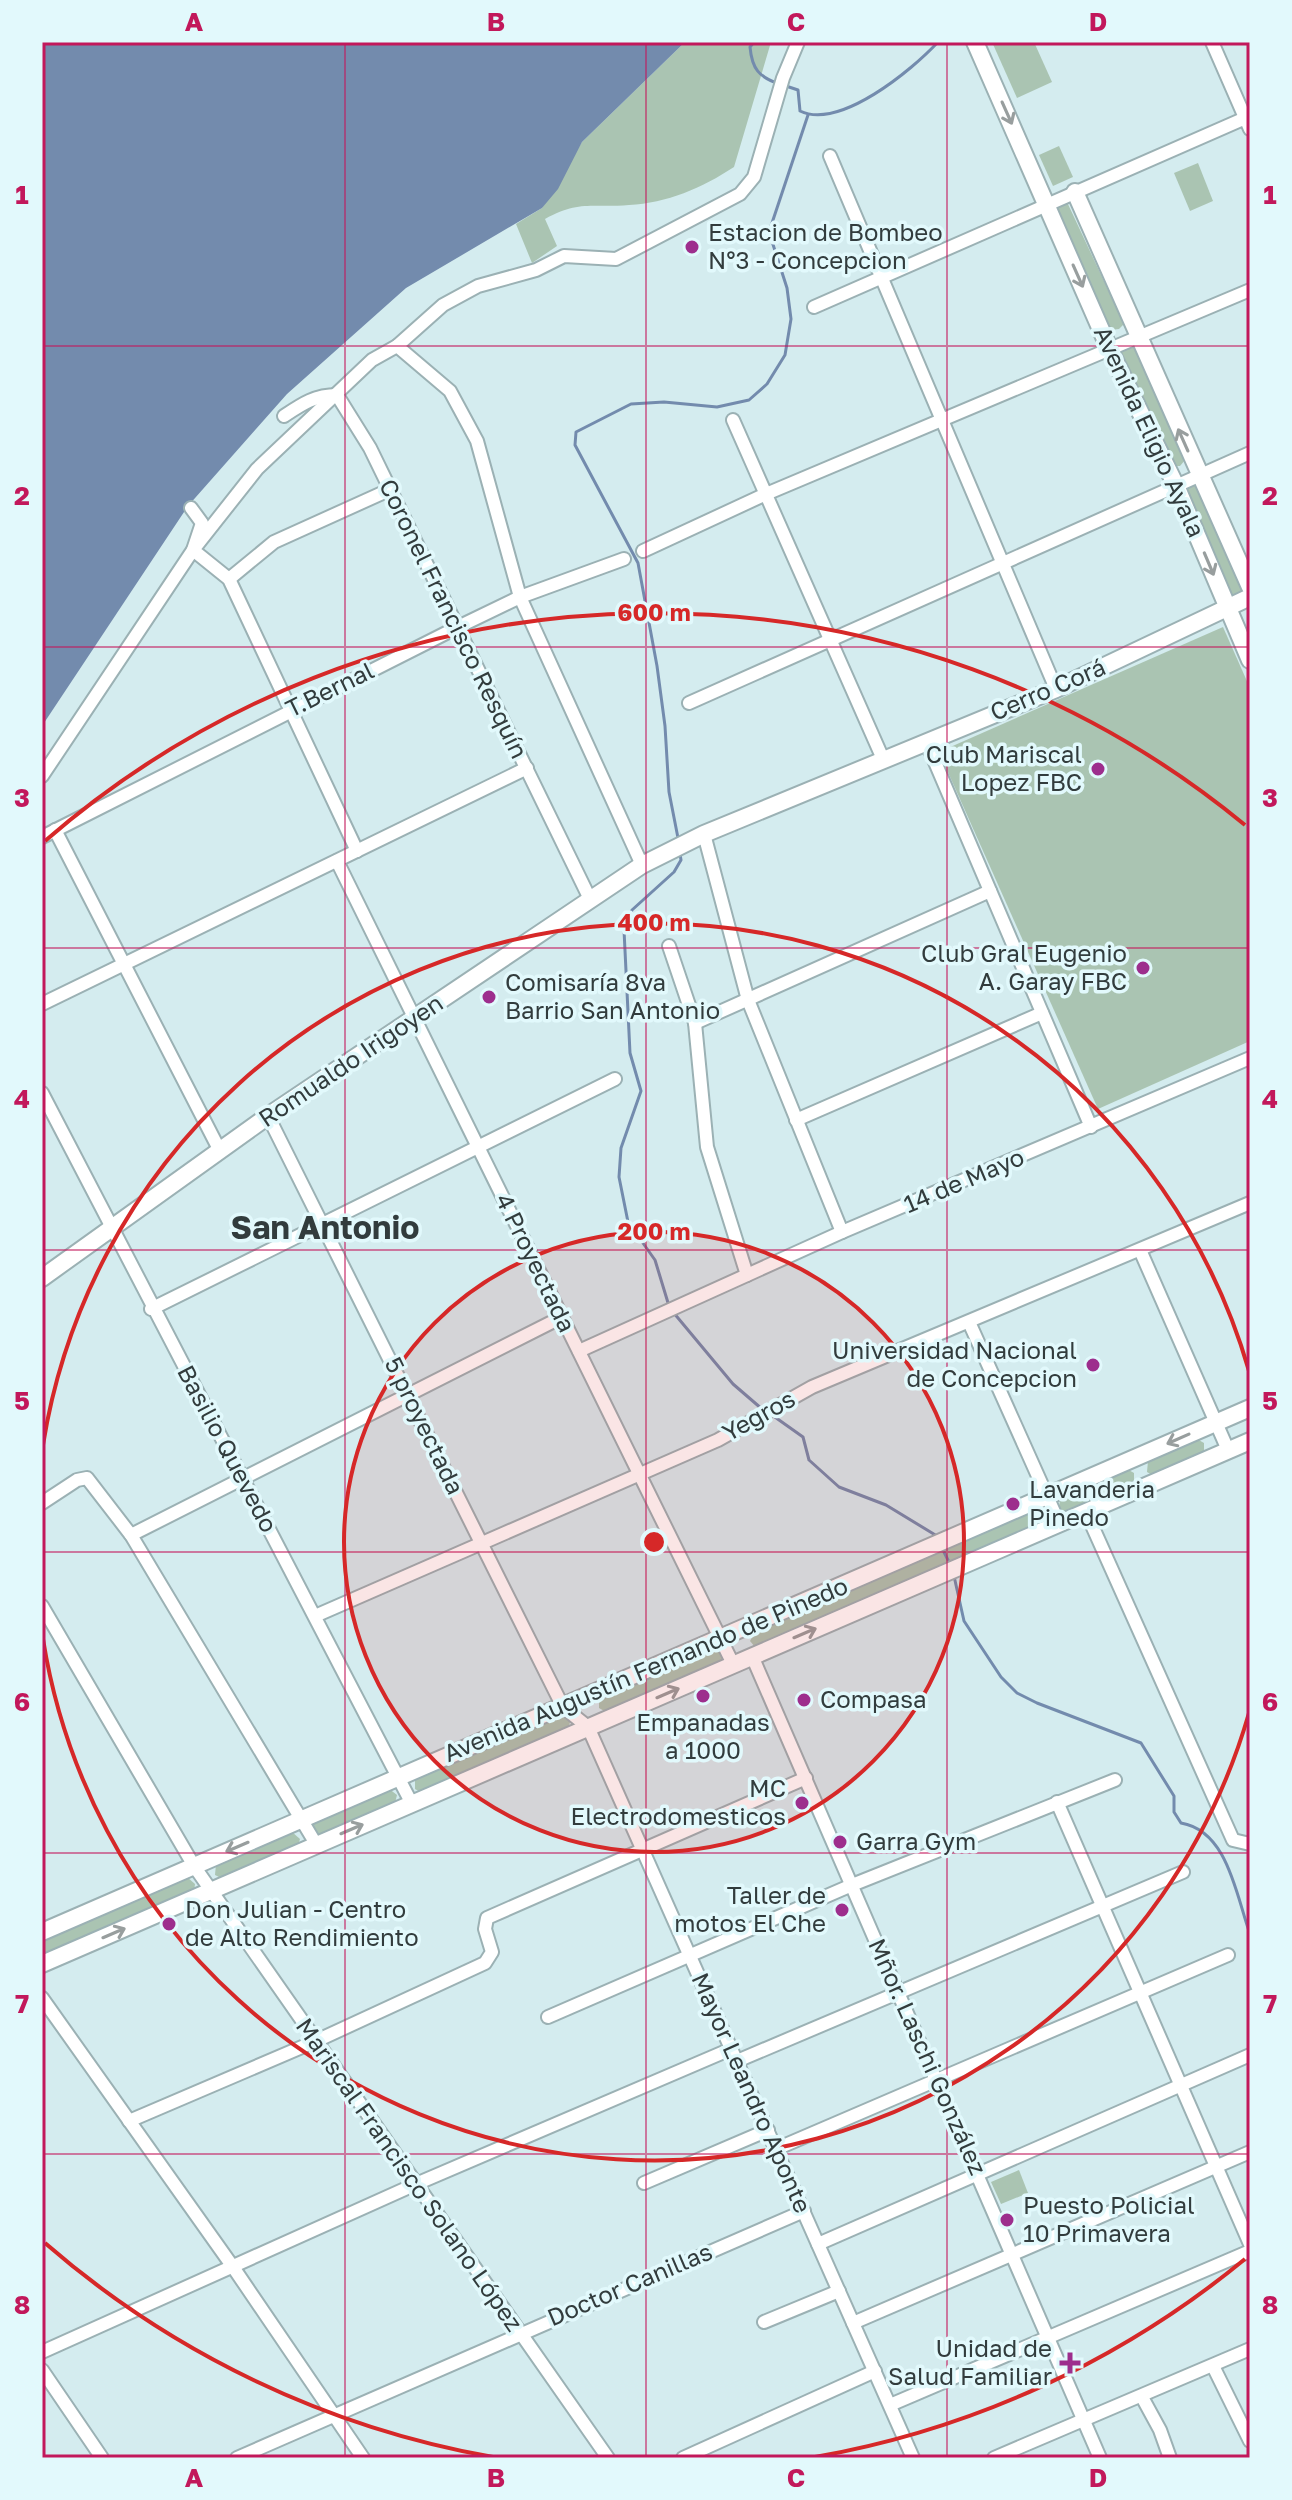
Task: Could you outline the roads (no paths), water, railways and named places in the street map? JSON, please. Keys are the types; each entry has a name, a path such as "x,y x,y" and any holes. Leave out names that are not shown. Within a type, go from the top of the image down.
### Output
{"street":[{"name":"Avenida Eligio Ayala","path":"975,42 1109,348 1177,488 1250,660"},
{"path":"814,307 1075,192 1248,121 1212,42"},
{"path":"42,776 193,550 257,469 372,360 397,346 443,305 478,286 536,270 564,256 616,259 740,194 754,177 783,78 799,43"},
{"path":"830,156 1056,689"},
{"name":"Avenida Eligio Ayala","path":"1075,192 1250,587"},
{"path":"643,551 766,494 1250,290"},
{"path":"397,346 450,391 477,441 520,597 642,865"},
{"path":"284,416 308,400 322,395 337,395"},
{"name":"Coronel Francisco Resquín","path":"337,395 370,448 590,899"},
{"path":"733,420 883,759"},
{"path":"689,703 1250,453"},
{"path":"229,579 274,542 389,490"},
{"path":"191,508 202,523 193,550"},
{"path":"193,550 229,579 357,851"},
{"name":"T.Bernal","path":"42,837 520,597 624,559"},
{"name":"Cerro Corá","path":"667,853 696,837 1056,689 1250,597"},
{"path":"926,741 1091,1127"},
{"path":"42,1004 527,768"},
{"path":"55,830 220,1151"},
{"path":"696,837 748,1000 842,1232"},
{"name":"Romualdo Irigoyen","path":"42,1278 268,1116 590,899 642,865 667,853"},
{"name":"4 Proyectada","path":"337,861 733,1664"},
{"path":"695,1023 990,891"},
{"path":"669,946 695,1023 707,1147 747,1275"},
{"path":"796,1120 1042,1013"},
{"name":"14 de Mayo","path":"579,1351 680,1308 842,1232 1250,1058"},
{"path":"151,1309 615,1079"},
{"name":"Basilio Quevedo","path":"42,1093 151,1309 243,1476 412,1804"},
{"name":"5 proyectada","path":"268,1116 563,1707 588,1727"},
{"name":"Yegros","path":"315,1616 640,1475 762,1417 812,1387 1250,1203"},
{"path":"1140,1250 1228,1450"},
{"path":"131,1535 243,1476 410,1397 562,1317"},
{"path":"969,1322 1059,1523"},
{"name":"Avenida Augustín Fernando de Pinedo","path":"42,1932 1250,1408"},
{"name":"Avenida Augustín Fernando de Pinedo","path":"42,1964 1250,1441"},
{"path":"42,1503 77,1480 87,1478 131,1535 316,1844"},
{"path":"1086,1512 1233,1840 1247,1844"},
{"name":"Mariscal Francisco Solano López","path":"42,1606 194,1866 608,2458"},
{"name":"Mñor. Laschi González","path":"752,1656 1100,2458"},
{"name":"Mayor Leandro Aponte","path":"588,1727 890,2405 909,2457"},
{"path":"129,2121 316,2041 485,1963 492,1952 485,1929 487,1918 806,1778"},
{"path":"548,2017 852,1885 1115,1780"},
{"path":"1057,1802 1183,2084 1250,2244"},
{"path":"42,2352 416,2184 734,2055 899,1992 1183,1872"},
{"path":"776,2149 1142,1995 1228,1955"},
{"path":"42,1998 233,2267 363,2458"},
{"path":"818,2244 1250,2055"},
{"path":"644,2183 768,2130"},
{"path":"853,2323 1250,2152"},
{"name":"Doctor Canillas","path":"237,2458 520,2332 804,2211"},
{"path":"890,2405 1250,2251"},
{"path":"764,2322 839,2291"},
{"path":"1003,2456 1084,2418 1142,2397 1250,2349"},
{"path":"1213,2366 1250,2441"},
{"path":"42,2370 102,2458"},
{"path":"683,2458 875,2371"},
{"path":"1142,2397 1160,2430 1170,2458"}],"water":[{"path":"42,42 685,42 582,142 558,189 542,208 406,288 287,394 188,506 42,726"}],"waterway":[{"path":"754,42 750,47 755,67 766,78 779,84"},
{"path":"786,86 798,90 800,111 816,115 835,112 874,94 938,42"},
{"path":"678,838 669,792 657,666 638,563 575,445 576,432 631,404 664,402 717,407 749,400 767,384 785,355 791,319 787,288 769,232 808,115"},
{"path":"669,1306 655,1260 628,1222 619,1177 621,1148 641,1091 630,1053 624,930 632,910 674,872 681,860 680,854"},
{"path":"673,1312 733,1384 762,1409"},
{"path":"772,1415 803,1437 809,1460 839,1487 886,1505 937,1536"},
{"path":"943,1550 948,1560"},
{"path":"954,1576 964,1621 1001,1677 1017,1693 1141,1743 1174,1796 1174,1812 1181,1823 1197,1828 1220,1851 1250,1934"}],"place":[{"name":"Estacion de Bombeo N°3 - Concepcion","path":"692,247"},
{"name":"Club Mariscal Lopez FBC","path":"1098,769"},
{"name":"Club Gral Eugenio A. Garay FBC","path":"1143,968"},
{"name":"Comisaría 8va Barrio San Antonio","path":"489,997"},
{"name":"Universidad Nacional de Concepcion","path":"1093,1365"},
{"name":"Lavanderia Pinedo","path":"1013,1504"},
{"name":"Empanadas a 1000","path":"703,1696"},
{"name":"Compasa","path":"804,1700"},
{"name":"MC Electrodomesticos","path":"802,1803"},
{"name":"Garra Gym","path":"840,1842"},
{"name":"Taller de motos El Che","path":"842,1910"},
{"name":"Don Julian - Centro de Alto Rendimiento","path":"169,1924"},
{"name":"Puesto Policial 10 Primavera","path":"1007,2220"},
{"name":"Unidad de Salud Familiar","path":"1070,2363"}],"district":[{"name":"San Antonio","path":"325,1228"}]}
